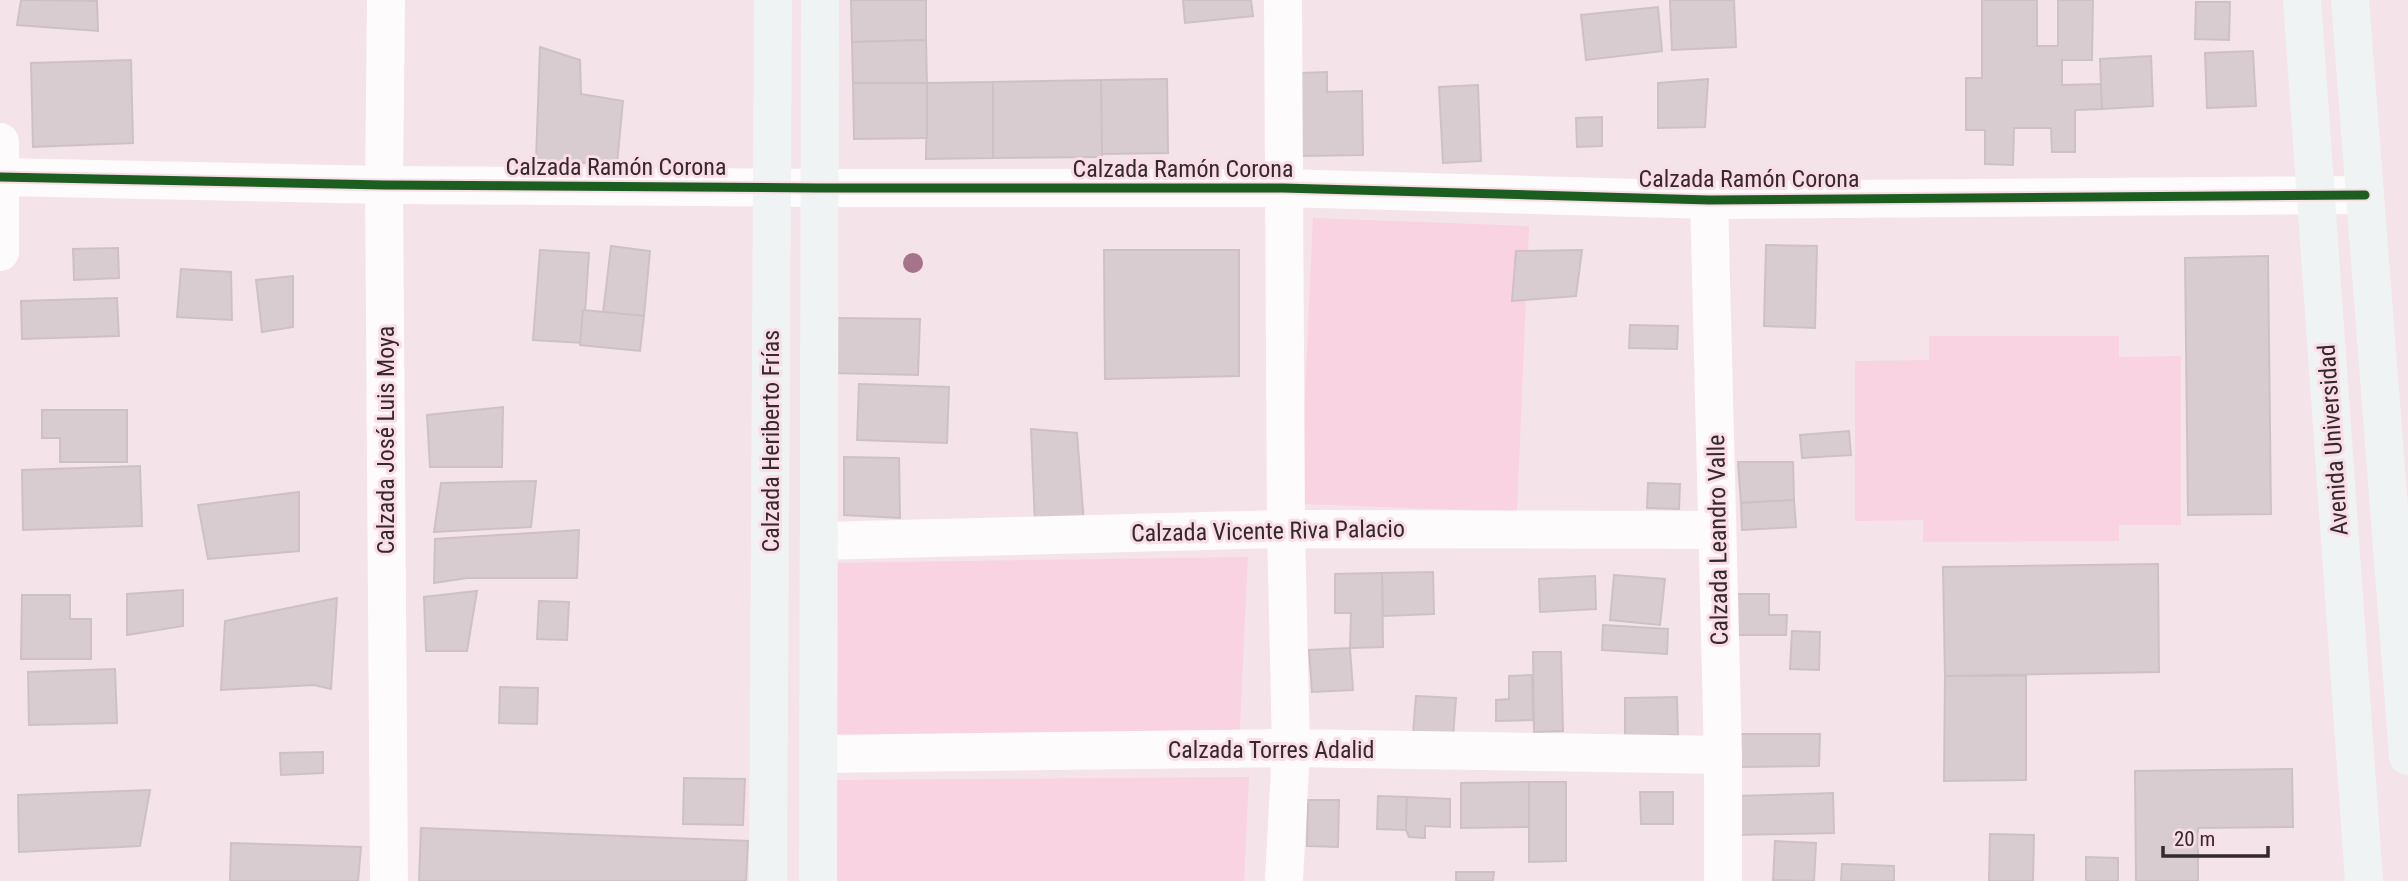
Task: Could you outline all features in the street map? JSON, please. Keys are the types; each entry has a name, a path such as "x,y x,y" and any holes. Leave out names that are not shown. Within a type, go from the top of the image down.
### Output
{"street":[{"name":"Calzada José Luis Moya","path":"386,0 384,185 389,881"},
{"name":"Calzada Heriberto Frías","path":"768,881 773,0"},
{"name":"Calzada Heriberto Frías","path":"818,881 820,0"},
{"path":"1283,0 1286,529 1291,748 1284,881"},
{"name":"Avenida Universidad","path":"2302,0 2364,881"},
{"name":"Avenida Universidad","path":"2350,0 2408,756"},
{"name":"Calzada Ramón Corona","path":"0,166 384,185 1283,188 1709,200 2365,195"},
{"path":"0,166 0,252"},
{"name":"Calzada Leandro Valle","path":"1709,200 1723,755 1723,881"},
{"name":"Calzada Vicente Riva Palacio","path":"819,541 1286,529 1717,530"},
{"name":"Calzada Torres Adalid","path":"819,754 1291,748 1723,755"}],"shaded area":[{"path":"1313,218 1529,226 1517,512 1300,504"},
{"path":"1929,336 2119,336 2119,357 2181,356 2181,525 2119,525 2119,541 1923,542 1923,520 1855,521 1855,361 1929,360"},
{"path":"1248,557 1238,764 829,748 828,563"},
{"path":"1249,777 1244,881 834,881 831,780"}],"building":[{"path":"21,0 97,1 98,31 17,25"},
{"path":"851,0 926,0 926,40 852,42"},
{"path":"1183,0 1251,0 1253,16 1185,23"},
{"path":"1670,0 1734,0 1736,47 1672,50"},
{"path":"1982,0 2037,0 2037,46 2058,46 2058,0 2093,0 2092,60 2062,60 2062,85 2101,84 2102,109 2075,110 2075,152 2052,152 2051,128 2014,128 2013,165 1985,164 1985,130 1966,130 1966,78 1982,78"},
{"path":"2196,2 2230,2 2229,40 2195,39"},
{"path":"1658,7 1662,51 1586,60 1581,15"},
{"path":"926,40 927,83 853,83 852,42"},
{"path":"540,47 580,60 581,94 623,101 617,164 536,161"},
{"path":"2253,51 2256,106 2207,108 2205,53"},
{"path":"2151,56 2153,106 2102,109 2100,59"},
{"path":"131,60 133,143 33,147 31,63"},
{"path":"1327,72 1327,92 1362,91 1363,155 1302,156 1302,73"},
{"path":"1167,79 1168,153 1101,154 1101,80"},
{"path":"1708,79 1705,127 1658,128 1658,83"},
{"path":"1101,80 1102,157 993,158 993,82"},
{"path":"993,82 993,158 926,159 927,83"},
{"path":"853,83 927,83 927,138 854,139"},
{"path":"1478,85 1481,161 1443,163 1439,87"},
{"path":"1602,117 1602,146 1577,147 1576,118"},
{"path":"1766,245 1817,246 1815,328 1764,326"},
{"path":"611,246 650,251 644,316 603,313"},
{"path":"118,248 119,278 74,280 73,249"},
{"path":"540,250 589,253 583,343 533,340"},
{"path":"1104,250 1239,250 1239,376 1105,379"},
{"path":"1582,250 1576,296 1512,301 1516,251"},
{"path":"2268,256 2271,514 2188,515 2185,258"},
{"path":"181,269 231,272 232,320 177,317"},
{"path":"293,276 293,327 262,332 256,280"},
{"path":"117,298 119,336 22,339 21,301"},
{"path":"583,310 644,316 640,351 580,345"},
{"path":"834,318 920,319 918,375 833,373"},
{"path":"1630,325 1678,326 1677,349 1629,348"},
{"path":"859,384 949,387 947,443 857,440"},
{"path":"503,407 502,467 430,467 427,415"},
{"path":"42,410 127,410 127,462 60,462 60,438 42,438"},
{"path":"1031,429 1077,433 1084,524 1035,524"},
{"path":"1849,431 1851,455 1802,458 1800,435"},
{"path":"844,457 899,458 900,518 844,515"},
{"path":"1738,462 1793,462 1794,500 1741,503"},
{"path":"140,466 142,526 23,530 22,470"},
{"path":"536,481 531,527 434,532 441,483"},
{"path":"1648,483 1680,484 1679,509 1647,508"},
{"path":"299,492 299,551 208,559 198,505"},
{"path":"1794,500 1796,527 1742,530 1741,503"},
{"path":"579,530 577,578 467,578 434,583 435,539"},
{"path":"2158,564 2159,672 1945,676 1943,567"},
{"path":"1433,572 1434,614 1383,616 1382,573"},
{"path":"1382,573 1383,647 1350,648 1351,613 1335,613 1335,574"},
{"path":"1614,575 1665,579 1660,625 1610,620"},
{"path":"1595,576 1596,609 1540,612 1539,579"},
{"path":"183,590 183,626 127,635 127,594"},
{"path":"477,591 467,651 426,651 424,597"},
{"path":"1734,594 1769,594 1769,615 1787,615 1786,635 1734,635"},
{"path":"22,595 70,595 70,619 91,619 91,659 21,659"},
{"path":"337,598 331,689 314,685 221,690 225,621"},
{"path":"539,601 569,602 567,640 537,639"},
{"path":"1603,625 1668,629 1667,654 1602,650"},
{"path":"1792,631 1820,632 1819,670 1790,669"},
{"path":"1350,648 1353,690 1312,692 1309,650"},
{"path":"1533,652 1561,652 1563,731 1534,732"},
{"path":"115,669 117,723 29,725 28,672"},
{"path":"1532,675 1533,720 1496,721 1496,700 1509,699 1509,676"},
{"path":"1945,676 2026,676 2026,780 1944,781"},
{"path":"500,687 538,688 537,724 499,723"},
{"path":"1416,696 1456,698 1453,737 1413,734"},
{"path":"1677,697 1678,735 1625,737 1625,698"},
{"path":"1739,734 1820,734 1819,766 1739,767"},
{"path":"323,752 323,773 281,775 280,753"},
{"path":"2292,769 2293,827 2198,828 2198,881 2136,881 2135,771"},
{"path":"684,778 745,779 743,825 683,824"},
{"path":"1529,782 1566,782 1566,861 1529,862"},
{"path":"1529,782 1529,827 1461,828 1461,783"},
{"path":"150,790 140,846 19,852 18,795"},
{"path":"1640,792 1673,792 1673,824 1641,824"},
{"path":"1833,793 1834,833 1737,835 1736,796"},
{"path":"1378,796 1407,797 1406,830 1377,829"},
{"path":"1407,797 1450,799 1450,827 1425,826 1425,838 1409,837 1406,830"},
{"path":"1308,800 1339,800 1338,847 1307,846"},
{"path":"421,828 748,841 746,881 419,881"},
{"path":"1990,834 2034,835 2033,881 1989,881"},
{"path":"1775,841 1816,843 1814,881 1773,880"},
{"path":"231,843 361,847 358,881 230,881"},
{"path":"2086,857 2118,858 2118,881 2086,881"},
{"path":"1842,864 1894,866 1894,881 1841,881"},
{"path":"1456,872 1494,872 1493,881 1456,881"}],"cycle path":[{"path":"0,177 384,185 1283,188 1709,200 2365,195"}]}
